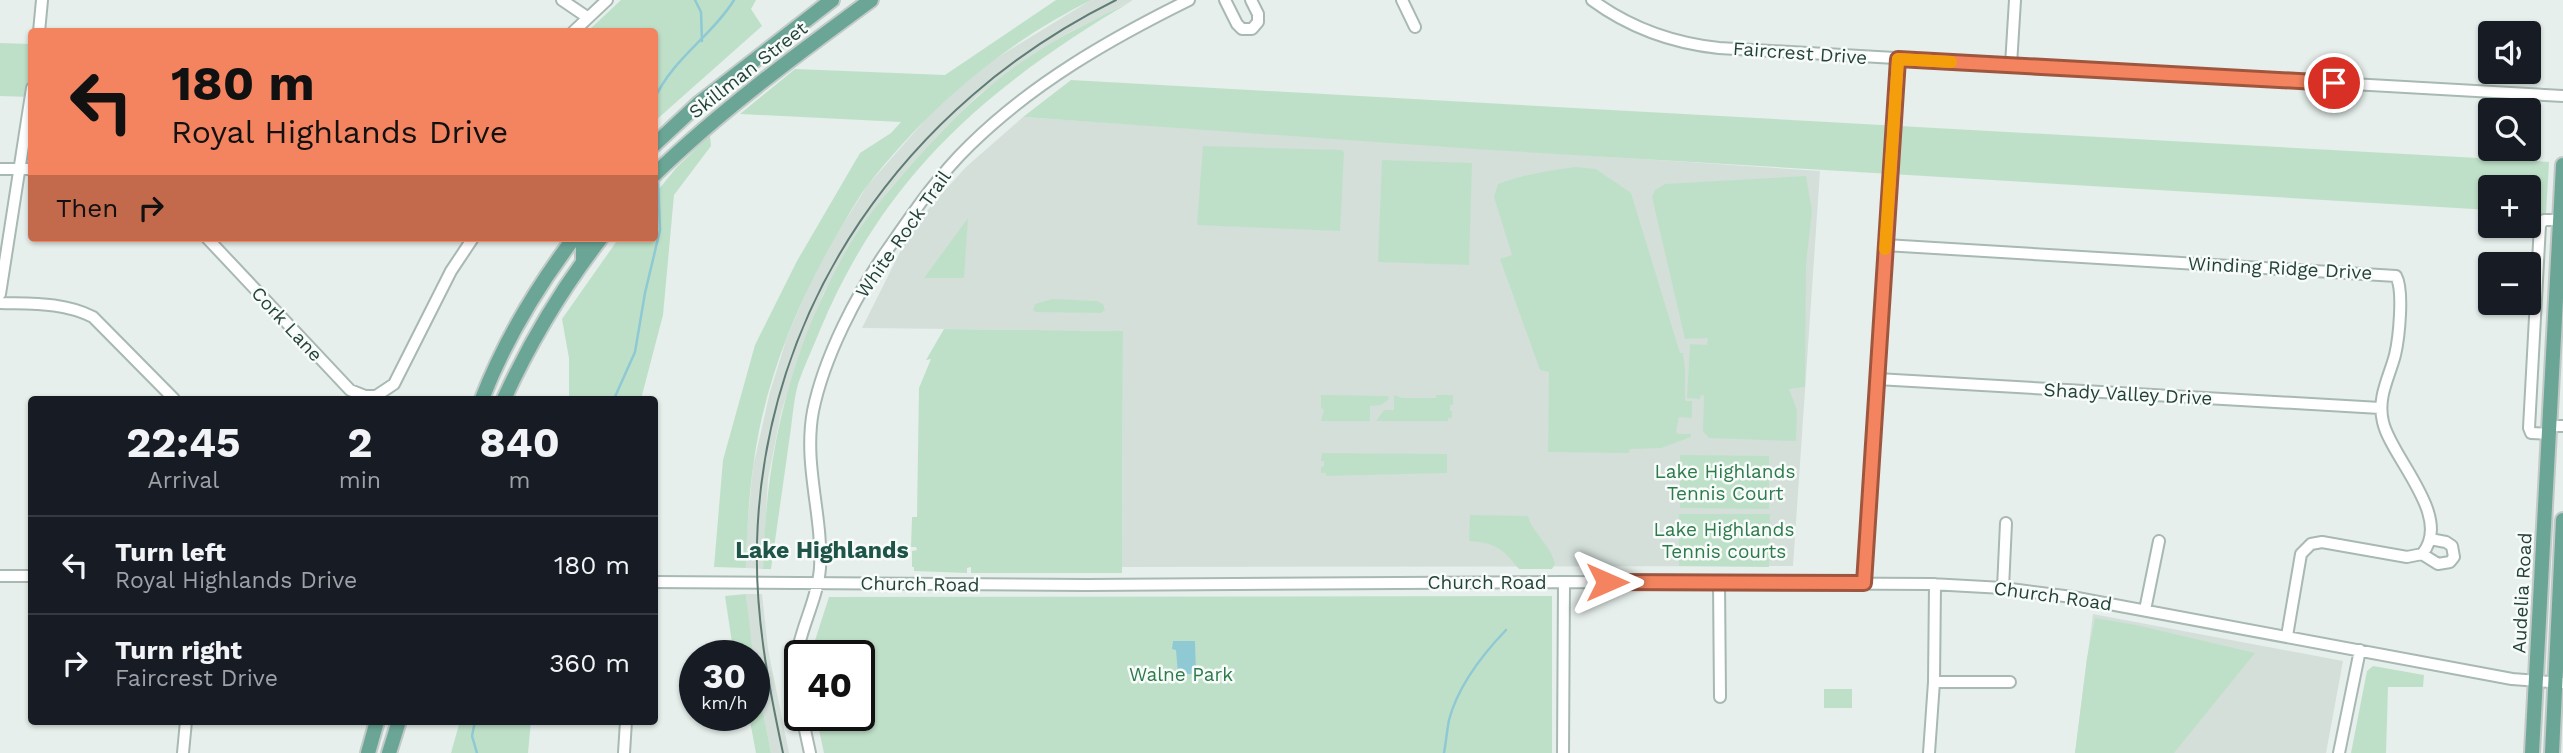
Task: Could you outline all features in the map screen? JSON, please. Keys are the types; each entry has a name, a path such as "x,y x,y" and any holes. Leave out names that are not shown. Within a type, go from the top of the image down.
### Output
{"main road":[{"name":"Skillman Street","path":"658,141 716,90 832,0"},
{"path":"841,0 851,15"},
{"name":"Skillman Street","path":"658,172 700,132 761,82 871,0"},
{"name":"Audelia Road","path":"2532,753 2554,429 2563,165"},
{"path":"483,396 515,329 570,242"},
{"path":"583,262 585,242"},
{"path":"506,396 539,331 598,242"},
{"name":"Audelia Road","path":"2552,753 2559,683 2563,520"},
{"path":"368,753 376,725"},
{"path":"388,753 398,725"}],"street":[{"path":"39,28 42,0"},
{"path":"562,0 587,17"},
{"path":"577,28 607,0"},
{"name":"White Rock Trail","path":"800,640 818,582 820,534 809,461 814,410 823,377 849,314 872,272 943,174 1003,116 1086,55 1115,37 1189,0"},
{"path":"1225,0 1237,24 1242,29 1252,29 1258,22 1258,14 1251,0"},
{"path":"1402,0 1415,27"},
{"name":"Faircrest Drive","path":"1592,0 1628,23 1659,36 1692,45 2563,96"},
{"path":"2011,65 2015,0"},
{"path":"1864,583 1898,59"},
{"path":"0,294 26,169 28,142"},
{"path":"0,169 26,169"},
{"path":"2554,429 2531,433 2529,428 2540,225 2544,220 2560,220"},
{"name":"Cork Lane","path":"211,242 350,390 365,396"},
{"name":"Cork Lane","path":"376,396 394,384 400,376 451,271 469,242"},
{"name":"Winding Ridge Drive","path":"1885,245 2396,276 2400,282 2397,344 2380,408"},
{"path":"0,303 51,304 68,307 93,317 166,396"},
{"name":"Shady Valley Drive","path":"1877,379 2380,408"},
{"path":"2380,408 2383,426 2423,499 2430,539 2422,554"},
{"path":"2003,588 2006,523"},
{"path":"2287,636 2301,554 2311,544 2322,542 2407,557 2422,554 2438,564 2450,562 2454,557 2452,546 2430,539"},
{"path":"2145,610 2158,541"},
{"path":"0,576 28,576"},
{"name":"Church Road","path":"658,582 1086,585 1564,582 1935,584 2003,588 2072,597 2512,679 2559,683"},
{"path":"1563,753 1564,582"},
{"path":"1719,582 1720,697"},
{"path":"1929,753 1934,682 1935,584"},
{"path":"2339,753 2360,650"},
{"path":"1934,682 2010,681"},
{"path":"183,753 186,725"},
{"path":"624,753 626,725"},
{"path":"805,731 810,753"}],"shaded area":[{"path":"1091,0 1133,0 1068,33 1028,58 977,96 889,190 854,238 823,294 799,355 781,413 768,479 763,569 746,568 753,467 770,392 787,337 813,276 835,237 867,186 926,119 956,90 990,62"},
{"path":"1023,117 1820,171 1793,566 1122,567 1123,331 862,328 903,246 930,207 966,167"},
{"path":"746,594 762,594 767,640 750,640"},
{"path":"2093,614 2343,661 2326,753 2075,753"},
{"path":"770,659 789,753 771,753 767,731 770,731"}],"green space":[{"path":"621,0 756,0 751,9 762,26 658,118 658,28 591,28"},
{"path":"1056,0 1091,0 1027,37 969,80 891,157 856,203 817,270 793,322 773,376 753,465 746,568 714,567 723,460 755,345 797,261 860,153 891,133 901,122 740,114 795,69 945,75"},
{"path":"1132,1 1032,66 988,101 947,138 910,179 876,225 846,275 798,384 771,569 763,569 770,481 786,398 813,318 853,239 876,206 919,156 985,90 1041,49"},
{"path":"0,43 28,44 28,97 0,96"},
{"path":"1071,80 2478,158 2478,161 2549,162 2546,214 2541,214 2541,175 2478,175 2478,209 1475,149 1023,117"},
{"path":"710,135 711,146 674,195 663,315 642,396 569,396 569,358 562,319 616,242 658,242 658,190 676,168"},
{"path":"1203,146 1342,150 1340,231 1197,225"},
{"path":"1382,160 1472,163 1469,265 1378,262"},
{"path":"1576,167 1596,169 1631,193 1680,353 1683,353 1685,401 1692,401 1692,418 1679,417 1676,431 1678,434 1691,434 1691,437 1661,448 1630,449 1629,453 1548,452 1549,372 1540,370 1500,259 1512,255 1494,197 1498,184 1536,173"},
{"path":"1806,176 1812,211 1806,264 1805,387 1789,389 1797,410 1796,441 1709,438 1703,431 1704,396 1701,395 1700,399 1687,398 1690,344 1707,345 1708,338 1685,339 1652,197 1655,190 1665,184"},
{"path":"968,218 964,278 924,278"},
{"path":"1052,299 1097,301 1103,304 1105,310 1101,313 1033,310 1035,304"},
{"path":"944,329 1123,331 1122,573 971,573 971,567 967,568 967,573 914,571 912,551 917,550 916,547 911,547 912,517 917,517 919,388 931,359 926,360"},
{"path":"1321,395 1388,396 1389,399 1381,405 1370,406 1370,421 1321,421 1324,410 1321,408"},
{"path":"1394,395 1402,398 1436,398 1436,395 1453,395 1453,405 1450,405 1452,418 1448,418 1448,421 1376,421 1384,410 1394,410"},
{"path":"1322,453 1447,454 1447,473 1326,476 1326,473 1321,473 1321,467 1324,466 1324,461 1321,461"},
{"name":"Lake Highlands Tennis Court","path":"1680,455 1769,456 1769,509 1680,508"},
{"name":"Lake Highlands Tennis courts","path":"1679,514 1770,514 1769,567 1679,566"},
{"path":"1470,515 1528,516 1553,557 1555,564 1552,569 1519,569 1498,548 1469,541"},
{"path":"746,594 751,640 732,640 725,596"},
{"name":"Walne Park","path":"1552,596 1552,753 824,753 819,731 875,731 875,640 815,640 829,597"},
{"path":"2095,618 2255,653 2174,753 2075,753"},
{"path":"2373,666 2424,675 2423,687 2388,687 2386,753 2351,753 2367,671"},
{"path":"1824,689 1852,689 1852,708 1824,708"},
{"path":"459,725 531,725 528,753 451,753"},
{"path":"752,731 767,731 771,753 756,753"}],"water":[{"path":"1173,641 1195,641 1196,674 1178,674 1176,650 1172,649"}],"waterway":[{"path":"695,0 701,12 702,41"},
{"path":"658,92 671,72 734,0"},
{"path":"658,179 658,238"},
{"path":"615,396 635,352 657,242"},
{"path":"1444,753 1449,720 1458,695 1480,660 1506,630"},
{"path":"474,725 472,736 477,753"}],"tram line":[{"path":"783,753 764,649 758,596 757,543 766,456 786,373 818,294 860,222 912,155 972,95 1041,43 1116,0"}],"slow traffic":[{"path":"1885,249 1898,59 1951,62"}],"district":[{"name":"Lake Highlands","path":"822,550"}],"route":[{"path":"1607,582 1864,583 1898,59 2334,83"}]}
